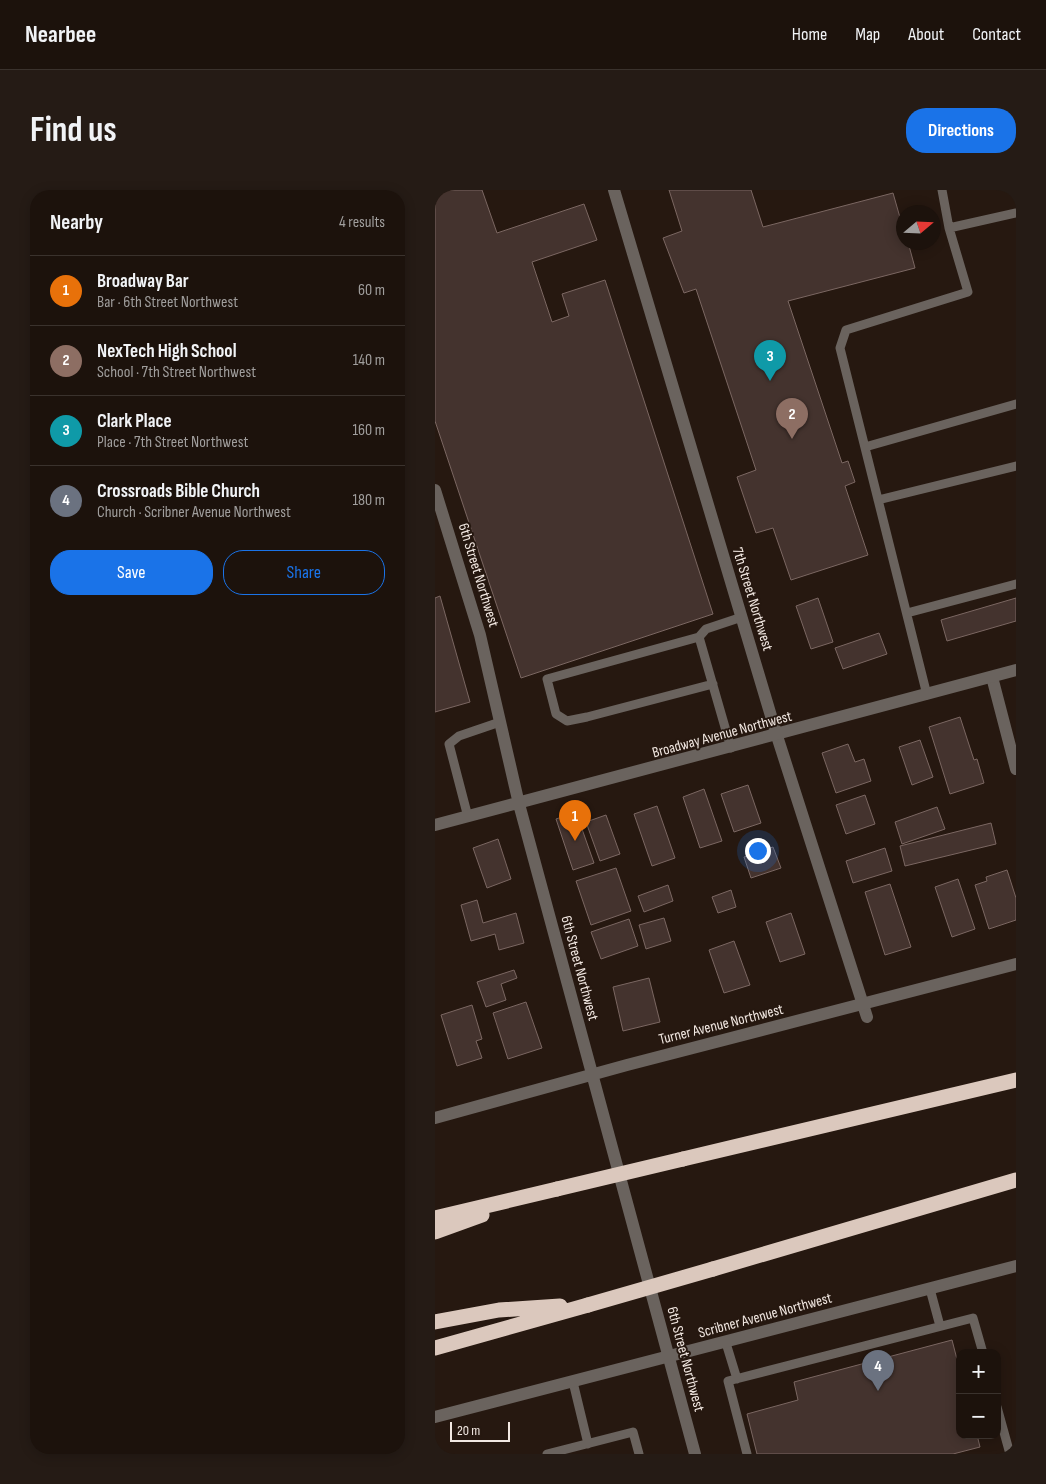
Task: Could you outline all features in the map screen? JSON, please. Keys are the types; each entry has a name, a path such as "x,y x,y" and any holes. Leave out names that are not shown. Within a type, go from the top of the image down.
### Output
{"highway":[{"path":"435,1218 1016,1080"},
{"path":"435,1349 1016,1180"},
{"path":"435,1232 552,1190"},
{"path":"435,1210 497,1203"},
{"path":"435,1322 521,1308 588,1305"}],"street":[{"name":"7th Street Northwest","path":"614,190 777,736 865,1011"},
{"name":"6th Street Northwest","path":"435,490 480,635 519,804 695,1454"},
{"name":"Broadway Avenue Northwest","path":"435,826 777,736 1016,670"},
{"path":"992,677 1016,769"},
{"name":"Turner Avenue Northwest","path":"435,1118 592,1076 865,1011 1016,964"},
{"name":"Scribner Avenue Northwest","path":"435,1417 670,1358 1016,1266"}],"lane":[{"path":"927,695 840,348 846,330 968,292 949,228 942,190"},
{"path":"949,228 1016,213"},
{"path":"865,446 1016,404"},
{"path":"878,500 1016,466"},
{"path":"907,613 1016,584"},
{"path":"713,684 567,721 556,714 547,679 699,637 706,629 742,617"},
{"path":"699,637 731,748"},
{"path":"468,817 449,744 459,736 500,722"},
{"path":"930,1289 940,1326"},
{"path":"747,1454 728,1382 973,1318 982,1349"},
{"path":"726,1342 737,1379"},
{"path":"573,1382 588,1444"},
{"path":"1001,1421 1010,1454"},
{"path":"547,1454 633,1432 639,1454"}],"building":[{"path":"435,190 482,190 497,233 584,204 597,240 532,262 552,322 569,316 562,294 605,280 713,614 521,678 435,421"},
{"path":"669,190 751,190 763,227 893,193 896,205 896,250 910,250 915,268 788,301 842,463 848,461 855,482 845,486 868,555 791,580 773,528 756,533 737,477 756,470 696,289 684,293 663,238 682,231"},
{"path":"440,596 470,702 435,712 435,598"},
{"path":"818,598 833,642 811,649 796,606"},
{"path":"1016,598 1016,621 947,641 941,620"},
{"path":"879,633 887,654 843,669 835,648"},
{"path":"960,717 974,760 977,759 984,783 950,794 929,727"},
{"path":"920,740 933,777 912,785 899,747"},
{"path":"848,744 855,762 864,759 871,781 836,793 822,753"},
{"path":"748,785 761,823 734,832 721,794"},
{"path":"704,789 722,841 700,848 683,797"},
{"path":"865,795 875,824 846,834 836,805"},
{"path":"657,806 675,858 652,866 634,814"},
{"path":"937,807 945,829 902,844 895,822"},
{"path":"576,812 594,863 573,870 556,819"},
{"path":"606,815 620,854 600,861 586,822"},
{"path":"991,823 996,844 905,866 900,846"},
{"path":"498,839 511,879 487,888 473,848"},
{"path":"773,847 781,868 751,878 744,857"},
{"path":"885,848 892,871 853,883 846,861"},
{"path":"616,868 631,911 591,925 576,881"},
{"path":"1007,870 1016,898 1016,920 989,929 975,885 987,881 986,877"},
{"path":"958,879 975,929 952,937 935,887"},
{"path":"890,884 911,947 885,955 865,892"},
{"path":"668,885 673,901 644,912 638,896"},
{"path":"731,890 736,907 718,913 712,897"},
{"path":"477,900 483,923 516,913 524,943 499,950 495,934 471,941 461,905"},
{"path":"791,913 805,954 780,962 766,922"},
{"path":"664,918 671,941 646,949 639,925"},
{"path":"629,919 638,946 601,959 591,932"},
{"path":"734,941 750,985 724,993 709,950"},
{"path":"514,970 517,978 501,984 506,1000 486,1007 477,982"},
{"path":"649,978 660,1022 623,1031 613,987"},
{"path":"526,1002 542,1048 508,1059 493,1013"},
{"path":"472,1005 482,1039 476,1041 482,1058 457,1066 441,1015"},
{"path":"952,1340 956,1356 956,1439 978,1439 980,1447 953,1454 757,1454 747,1414 798,1400 794,1382"}],"place":[{"name":"Clark Place","path":"770,381"},
{"name":"NexTech High School","path":"792,439"},
{"name":"Broadway Bar","path":"575,841"},
{"name":"Crossroads Bible Church","path":"878,1391"}]}
